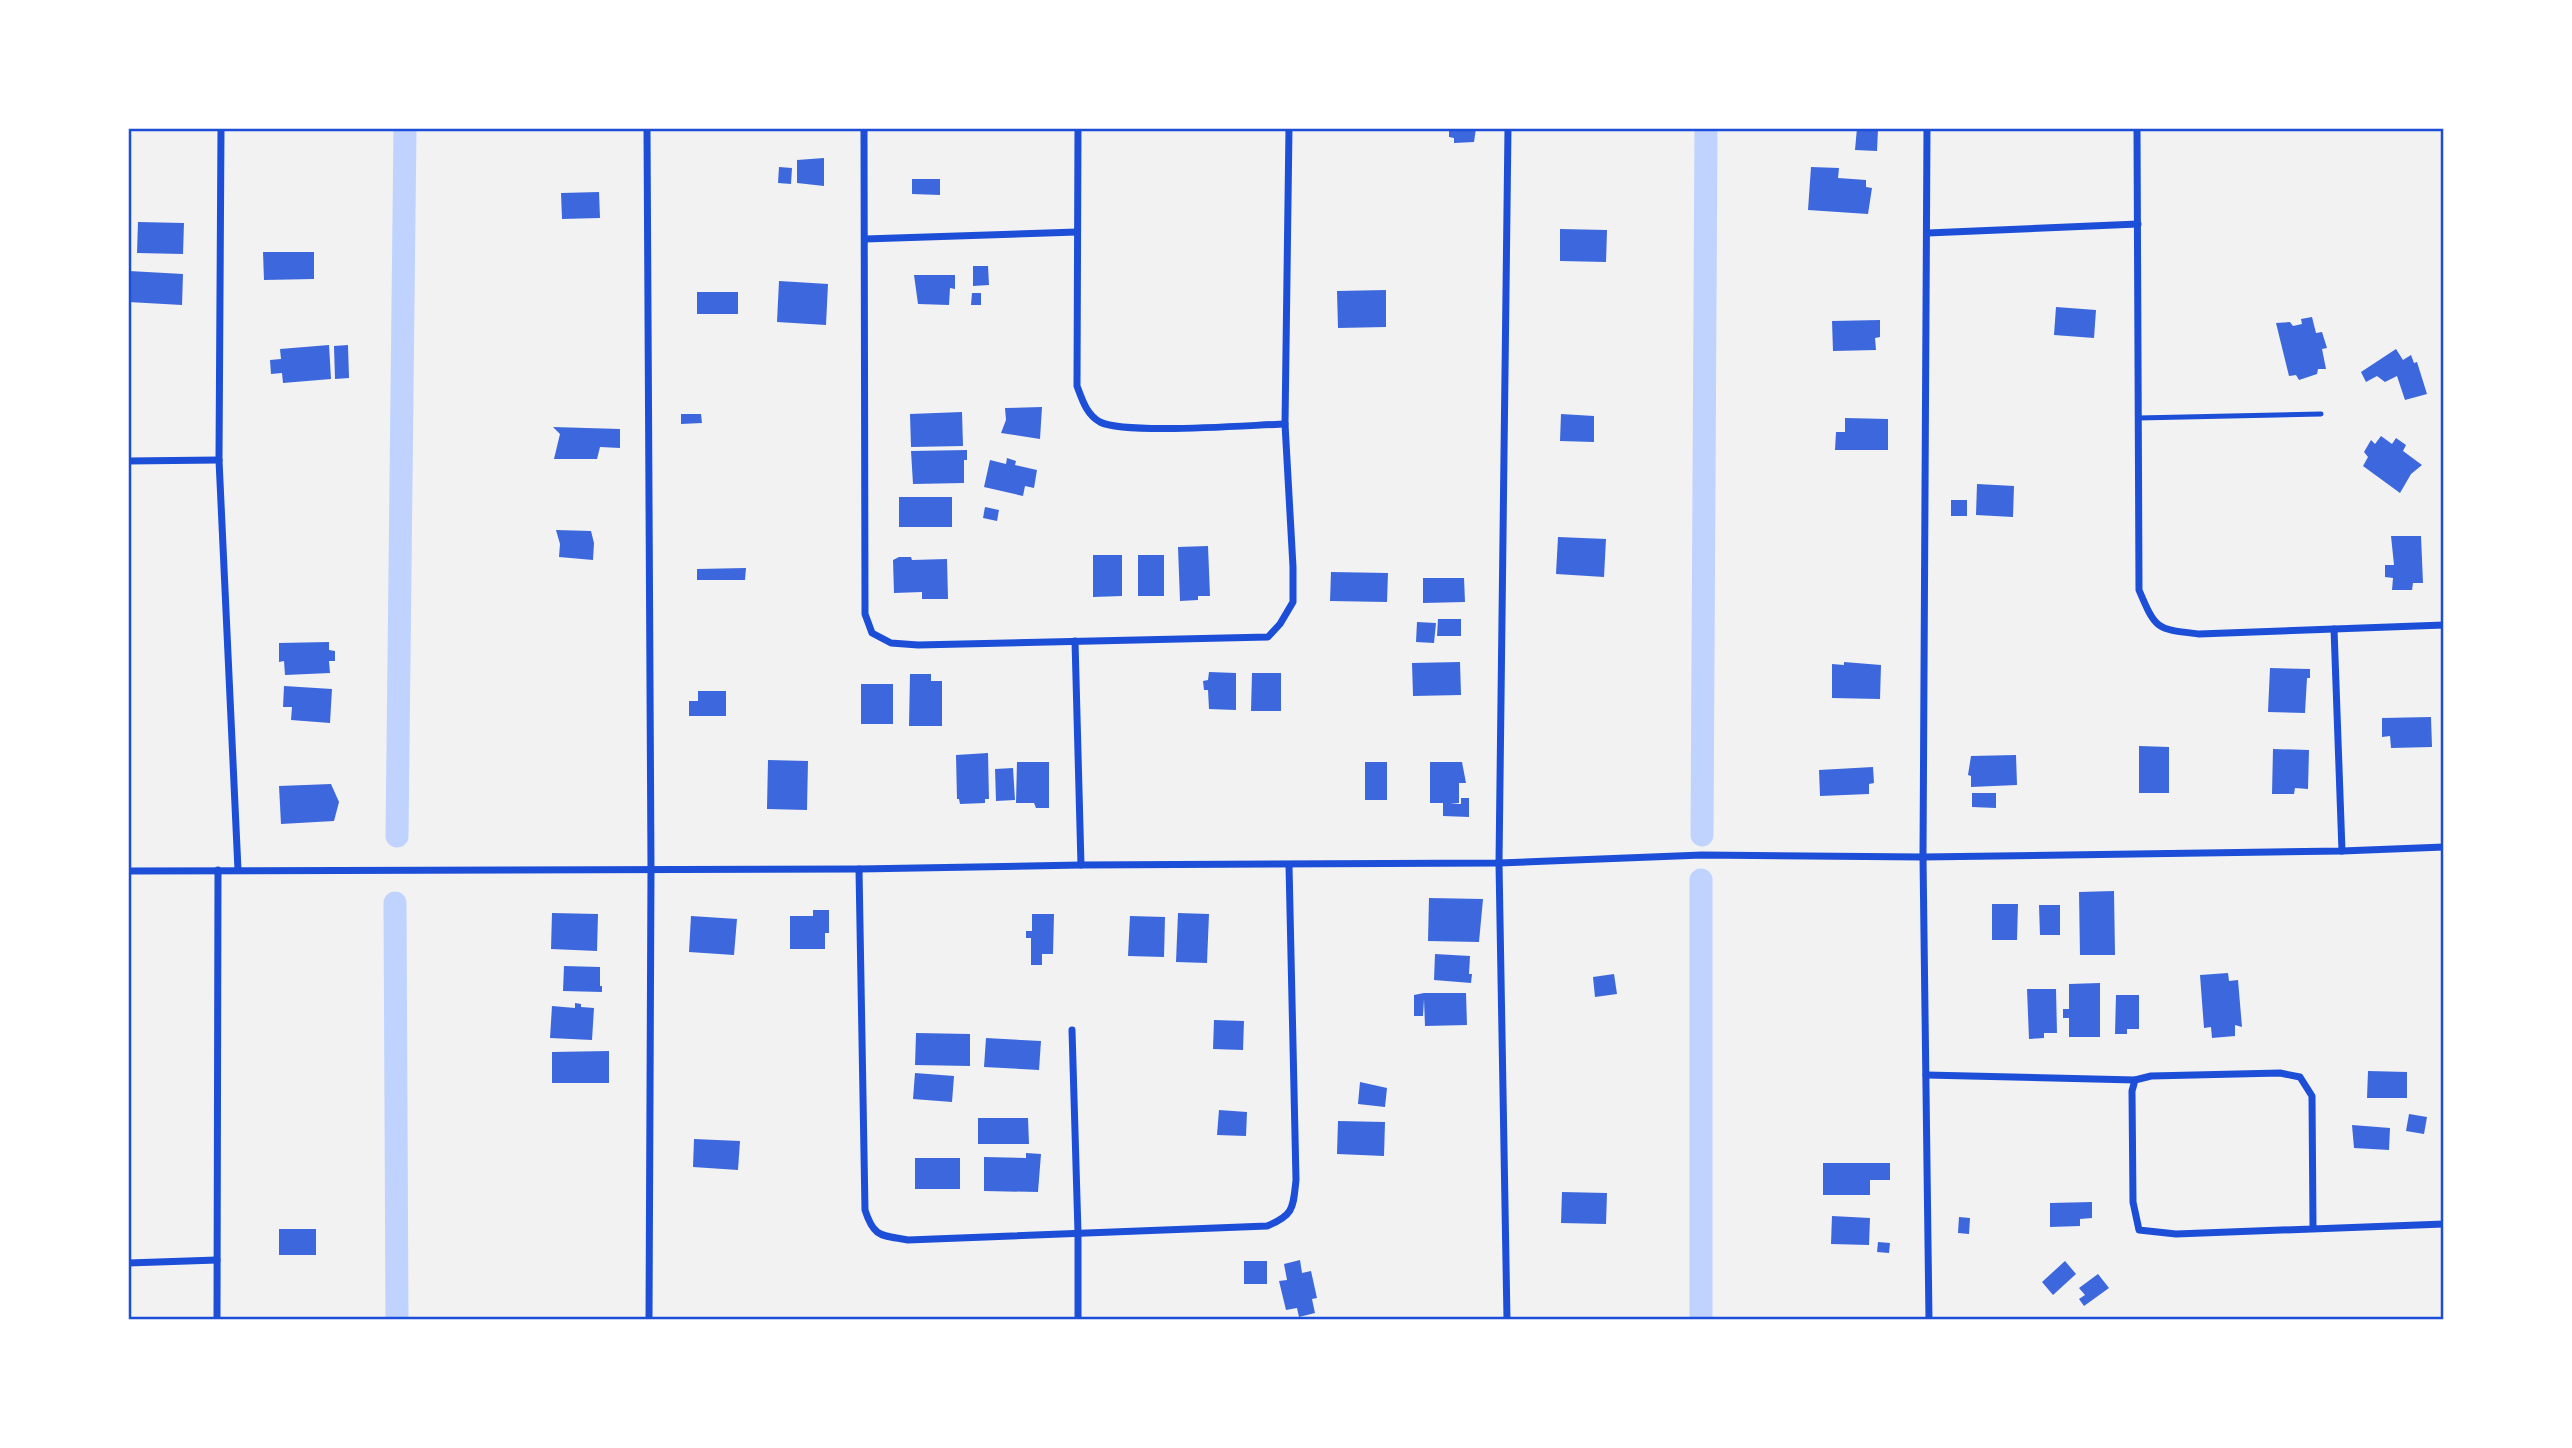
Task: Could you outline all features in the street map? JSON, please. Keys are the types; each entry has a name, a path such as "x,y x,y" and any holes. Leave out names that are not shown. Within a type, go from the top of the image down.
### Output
{"street":[{"path":"222,128 219,460 238,870"},
{"path":"647,128 652,869 649,1320"},
{"path":"864,128 865,614 872,633 891,643 919,645 1268,637 1280,624 1293,602 1285,424 1289,128"},
{"path":"1078,128 1077,386 1085,408 1099,422 1116,426 1149,428 1285,424"},
{"path":"1507,1320 1499,863 1508,128"},
{"path":"1927,128 1923,857 1929,1320"},
{"path":"2137,128 2139,590 2150,616 2165,630 2199,634 2444,625"},
{"path":"1928,233 2138,224"},
{"path":"864,239 1077,233"},
{"path":"128,461 219,460"},
{"path":"2334,629 2343,851"},
{"path":"1074,641 1081,865"},
{"path":"128,872 1499,863 1702,855 1923,857 2444,847"},
{"path":"859,869 865,1210 870,1226 880,1234 908,1240 1267,1226 1286,1218 1293,1207 1296,1180 1289,865"},
{"path":"217,1320 218,870"},
{"path":"1072,1030 1079,1233 1078,1320"},
{"path":"1926,1075 2135,1080 2151,1076 2280,1073 2300,1077 2312,1096 2313,1227"},
{"path":"2135,1080 2132,1091 2133,1202 2139,1230 2176,1234 2444,1224"},
{"path":"128,1263 217,1260"}],"lane":[{"path":"2138,418 2321,414"}],"building":[{"path":"1449,128 1476,128 1474,142 1454,143 1454,138 1449,137"},
{"path":"1857,128 1878,129 1877,151 1855,150"},
{"path":"824,158 824,186 797,183 797,160"},
{"path":"779,167 792,168 791,184 778,183"},
{"path":"1811,167 1839,168 1838,178 1866,180 1866,187 1872,188 1868,214 1808,210"},
{"path":"912,179 940,179 940,195 912,194"},
{"path":"599,192 600,218 562,219 561,193"},
{"path":"138,222 184,223 183,254 137,253"},
{"path":"1560,229 1607,230 1606,262 1560,261"},
{"path":"263,252 314,252 314,279 264,280"},
{"path":"973,266 988,266 989,285 973,286"},
{"path":"129,271 183,274 182,305 128,302"},
{"path":"914,275 955,275 955,289 950,288 949,305 918,304"},
{"path":"779,281 828,284 826,325 777,322"},
{"path":"1386,290 1386,327 1338,328 1337,291"},
{"path":"697,292 738,292 738,314 697,314"},
{"path":"972,293 981,293 981,305 971,305"},
{"path":"2056,307 2096,310 2094,338 2054,335"},
{"path":"2312,317 2316,333 2322,332 2327,348 2322,349 2326,369 2318,369 2317,374 2299,380 2296,375 2289,376 2276,323 2290,322 2293,326 2302,324 2301,319"},
{"path":"1880,320 1880,337 1875,338 1876,350 1833,351 1832,321"},
{"path":"329,345 331,379 283,383 282,373 271,374 270,360 281,359 280,349"},
{"path":"348,345 349,378 335,379 334,346"},
{"path":"2396,349 2403,360 2411,355 2414,363 2417,362 2427,394 2405,400 2397,376 2385,382 2377,376 2366,382 2361,372"},
{"path":"1042,407 1040,439 1001,433 1006,420 1005,408"},
{"path":"962,412 963,446 911,447 910,414"},
{"path":"681,414 701,414 702,423 681,424"},
{"path":"1561,414 1594,416 1594,442 1560,441"},
{"path":"1845,418 1888,419 1888,450 1835,450 1836,432 1845,432"},
{"path":"553,427 620,429 620,448 600,447 597,459 554,459 560,434"},
{"path":"2381,436 2392,444 2396,438 2406,445 2403,451 2422,465 2411,474 2400,493 2363,466 2368,457 2364,452 2371,440 2375,444"},
{"path":"967,450 964,483 913,484 911,451"},
{"path":"1007,458 1016,461 1015,465 1037,470 1034,488 1025,486 1023,496 984,487 990,460 1006,464"},
{"path":"1977,484 2014,486 2013,517 1976,515"},
{"path":"899,497 952,497 952,527 899,527"},
{"path":"1951,500 1967,500 1967,516 1951,516"},
{"path":"985,507 999,510 997,521 983,518"},
{"path":"556,530 591,531 594,543 593,560 559,557 560,544"},
{"path":"2391,536 2421,536 2423,583 2413,583 2412,590 2392,590 2393,578 2385,577 2385,565 2394,565"},
{"path":"1558,537 1606,539 1604,577 1556,574"},
{"path":"1208,546 1210,596 1180,601 1178,547"},
{"path":"1093,555 1122,555 1122,596 1093,597"},
{"path":"1138,555 1164,555 1164,596 1138,596"},
{"path":"911,557 912,560 947,559 948,599 922,599 922,592 894,593 893,560"},
{"path":"746,568 745,580 697,580 697,569"},
{"path":"1331,572 1388,573 1387,602 1330,601"},
{"path":"1423,578 1464,578 1465,602 1423,603"},
{"path":"1438,619 1461,619 1461,636 1437,636"},
{"path":"1417,622 1436,623 1434,643 1416,642"},
{"path":"329,642 329,650 335,651 335,661 329,661 330,673 285,675 284,661 279,662 279,643"},
{"path":"1460,662 1461,695 1413,696 1412,663"},
{"path":"1844,662 1881,665 1880,699 1832,698 1832,664 1844,665"},
{"path":"2270,668 2310,669 2305,713 2268,712"},
{"path":"1209,672 1236,673 1236,710 1209,709 1208,690 1204,690 1203,681 1208,680"},
{"path":"1252,673 1281,673 1281,711 1251,711"},
{"path":"910,674 931,674 931,681 942,681 942,726 909,726"},
{"path":"861,684 893,684 893,724 861,724"},
{"path":"284,686 332,689 330,723 291,720 292,707 283,707"},
{"path":"698,691 726,691 726,716 689,716 689,701 698,701"},
{"path":"2431,717 2432,747 2391,748 2390,736 2382,737 2382,718"},
{"path":"2139,746 2169,747 2169,793 2139,793"},
{"path":"2273,749 2309,750 2308,789 2295,788 2294,794 2272,794"},
{"path":"988,753 989,799 985,799 985,803 960,804 957,799 956,755"},
{"path":"2016,755 2017,785 1971,787 1971,776 1968,775 1971,756"},
{"path":"768,760 808,761 807,810 767,809"},
{"path":"1017,762 1049,762 1049,808 1036,808 1034,803 1016,803"},
{"path":"1365,762 1387,762 1387,800 1365,800"},
{"path":"1430,762 1462,762 1466,783 1459,783 1459,803 1450,804 1461,804 1461,798 1469,798 1469,817 1443,816 1443,803 1430,803"},
{"path":"1873,767 1874,783 1869,784 1869,794 1820,796 1819,770"},
{"path":"1013,768 1015,800 996,801 995,769"},
{"path":"331,784 339,802 334,821 281,824 279,786"},
{"path":"1972,793 1996,793 1996,808 1972,807"},
{"path":"2114,891 2115,955 2080,955 2079,892"},
{"path":"1429,898 1483,899 1479,942 1428,941"},
{"path":"1992,904 2018,904 2017,940 1992,940"},
{"path":"2039,905 2060,905 2060,935 2040,935"},
{"path":"813,910 829,910 829,933 825,933 825,949 790,949 790,916 813,916"},
{"path":"552,913 598,914 597,951 551,949"},
{"path":"1178,913 1209,914 1207,963 1176,962"},
{"path":"1032,914 1054,914 1053,954 1042,954 1042,965 1031,965 1031,938 1026,938 1026,931 1032,931"},
{"path":"691,916 737,919 734,955 689,952"},
{"path":"1130,916 1165,917 1164,957 1128,956"},
{"path":"1435,954 1470,956 1471,983 1434,980"},
{"path":"564,966 600,967 602,992 563,991"},
{"path":"2228,973 2229,981 2238,980 2242,1027 2235,1025 2235,1036 2212,1038 2211,1027 2204,1028 2200,975"},
{"path":"1614,974 1617,994 1595,997 1593,977"},
{"path":"2100,983 2100,1037 2069,1037 2069,1018 2063,1018 2063,1009 2069,1009 2069,984"},
{"path":"2027,989 2056,989 2057,1033 2044,1033 2044,1038 2029,1039"},
{"path":"1466,993 1467,1025 1425,1026 1424,999 1423,1016 1414,1016 1414,995"},
{"path":"2116,995 2139,995 2139,1029 2127,1029 2127,1034 2115,1034"},
{"path":"575,1003 581,1004 581,1007 594,1008 592,1040 550,1038 552,1006 575,1008"},
{"path":"1214,1020 1244,1021 1243,1050 1213,1049"},
{"path":"916,1033 970,1034 970,1066 915,1065"},
{"path":"986,1038 1041,1041 1039,1070 984,1067"},
{"path":"609,1051 609,1083 552,1083 552,1052"},
{"path":"2368,1071 2407,1072 2407,1098 2367,1098"},
{"path":"915,1073 954,1076 952,1102 913,1099"},
{"path":"1360,1082 1387,1088 1385,1107 1358,1104"},
{"path":"1219,1110 1247,1112 1246,1136 1217,1135"},
{"path":"2409,1114 2427,1117 2424,1134 2406,1131"},
{"path":"978,1118 1028,1118 1029,1144 978,1144"},
{"path":"1338,1121 1385,1122 1384,1156 1337,1154"},
{"path":"2352,1125 2390,1128 2389,1150 2354,1148"},
{"path":"694,1139 740,1141 738,1170 693,1167"},
{"path":"1026,1153 1041,1154 1038,1192 984,1191 984,1157 1026,1158"},
{"path":"915,1158 960,1158 960,1189 915,1189"},
{"path":"1823,1163 1890,1163 1890,1180 1870,1180 1870,1195 1823,1195"},
{"path":"1562,1192 1607,1193 1606,1224 1561,1223"},
{"path":"2092,1202 2092,1218 2080,1219 2080,1226 2050,1227 2050,1203"},
{"path":"1832,1216 1870,1218 1869,1245 1831,1244"},
{"path":"1959,1217 1970,1218 1969,1234 1958,1233"},
{"path":"279,1229 316,1229 316,1255 279,1255"},
{"path":"1878,1242 1890,1243 1889,1253 1877,1252"},
{"path":"1300,1260 1302,1273 1311,1271 1317,1298 1312,1299 1315,1313 1299,1317 1297,1308 1286,1310 1279,1281 1287,1280 1284,1264"},
{"path":"1244,1261 1267,1261 1267,1284 1244,1284"},
{"path":"2065,1261 2076,1274 2053,1295 2042,1282"},
{"path":"2098,1274 2109,1288 2084,1306 2079,1299 2085,1295 2079,1288"}],"waterway":[{"path":"397,836 405,128"},
{"path":"1702,835 1706,128"},
{"path":"1701,880 1701,1320"},
{"path":"395,903 397,1320"}]}
